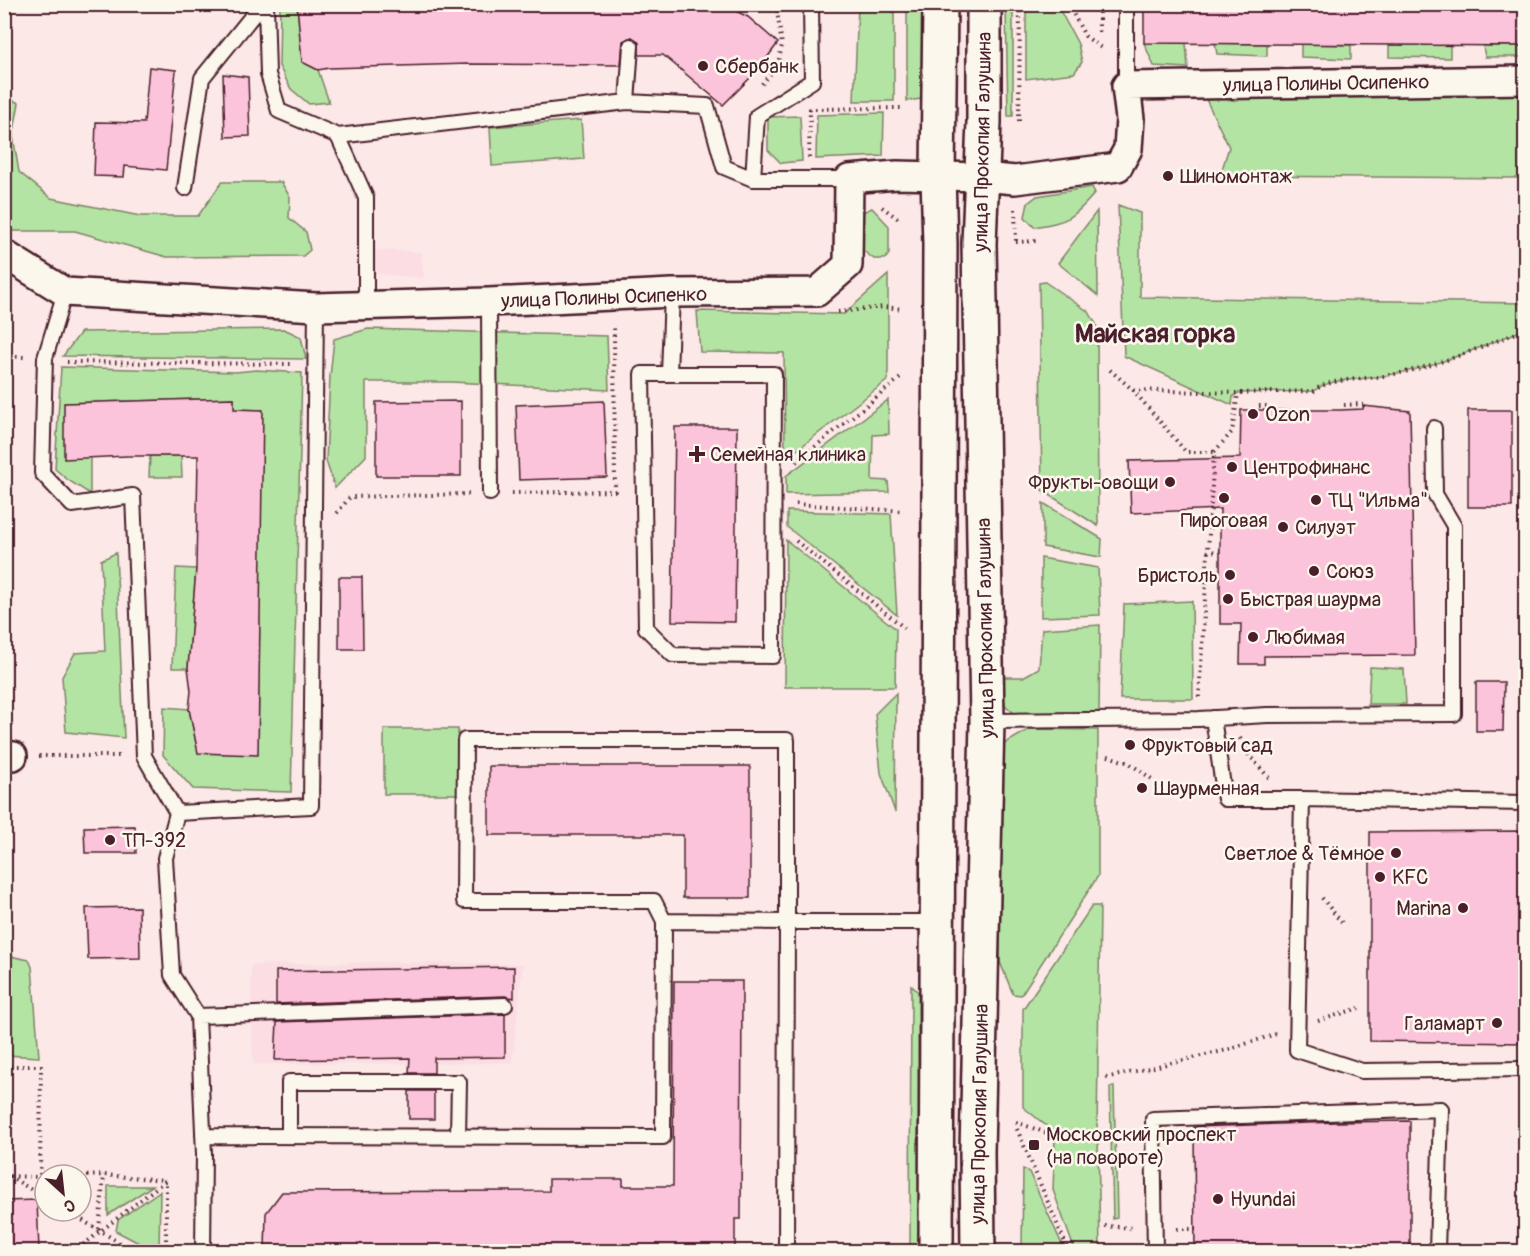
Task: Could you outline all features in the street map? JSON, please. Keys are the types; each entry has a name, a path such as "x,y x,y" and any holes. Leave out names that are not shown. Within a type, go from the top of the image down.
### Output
{"main road":[{"name":"улица Прокопия Галушина","path":"936,1251 940,4"},
{"name":"улица Прокопия Галушина","path":"978,1251 977,1152 987,721 979,243 983,177 984,4"}],"street":[{"name":"улица Полины Осипенко","path":"1126,86 1526,80"},
{"path":"849,179 897,175 1015,180 1118,167 1128,149 1130,119 1126,86"},
{"name":"улица Полины Осипенко","path":"4,254 65,292 316,307 489,302 672,293 817,292 848,265 849,179"}],"lane":[{"path":"264,4 268,74 279,111 338,136 627,102 707,106 724,167 753,179 849,179"},
{"path":"185,188 202,78 264,4"},
{"path":"753,179 757,116 812,81 811,4"},
{"path":"1126,4 1126,86"},
{"path":"627,102 631,46"},
{"path":"338,136 366,198 366,305"},
{"path":"65,292 45,358 42,473 72,505 134,496 144,756 177,813 165,858 172,975 198,1016 203,1136 203,1251"},
{"path":"669,374 672,293"},
{"path":"489,302 490,493"},
{"path":"177,813 311,806 316,307"},
{"path":"642,374 669,374 774,374 773,656 673,655 646,628 642,374"},
{"path":"987,721 1454,714 1454,526 1435,494 1434,428"},
{"path":"1206,718 1225,799 1526,803"},
{"path":"203,1136 663,1137 664,921 654,901 464,901 465,740 787,740 786,1251"},
{"path":"1302,799 1297,1050 1362,1071 1526,1069"},
{"path":"664,921 937,922"},
{"path":"198,1016 505,1005"},
{"path":"289,1136 289,1082 459,1082 458,1136"},
{"path":"1155,1251 1153,1119 1441,1109 1437,1251"}],"path":[{"path":"760,87 778,64 782,45 776,4"},
{"path":"1018,123 1020,4"},
{"path":"1068,4 1085,36 1104,50"},
{"path":"1099,4 1099,32"},
{"path":"809,160 810,109 901,108"},
{"path":"1015,200 1016,242"},
{"path":"877,203 900,220"},
{"path":"1005,243 1036,242"},
{"path":"350,497 615,491 614,318"},
{"path":"1132,390 1238,393 1314,392 1319,386 1394,376 1442,362 1526,328"},
{"path":"1110,370 1132,390 1186,452 1214,452"},
{"path":"774,480 903,376"},
{"path":"1206,718 1207,552 1214,452 1232,432 1238,393"},
{"path":"1344,405 1363,404"},
{"path":"1259,406 1271,406"},
{"path":"774,502 903,511"},
{"path":"774,524 908,631"},
{"path":"1207,552 1220,551"},
{"path":"1237,733 1248,754 1266,775"},
{"path":"9,755 144,756"},
{"path":"1108,756 1129,763 1152,779"},
{"path":"1106,1078 1227,1050 1359,1008"},
{"path":"4,1066 41,1066 43,1163"},
{"path":"1016,1122 1052,1135 1104,1136"},
{"path":"1017,1130 1069,1251"},
{"path":"6,1175 33,1176"},
{"path":"6,1175 33,1191"},
{"path":"93,1175 166,1180"},
{"path":"99,1230 104,1175"},
{"path":"74,1251 166,1180"},
{"path":"166,1180 166,1251"},
{"path":"88,1223 135,1251"},
{"path":"1105,1226 1120,1227"}],"shaded area":[{"path":"368,250 421,252 424,278 369,273"},
{"path":"377,962 523,964 512,1063 253,1064 251,965"}],"green space":[{"path":"280,5 297,5 302,61 318,70 329,102 309,104 291,89 279,66"},
{"path":"858,5 894,5 894,101 854,101"},
{"path":"907,5 922,5 921,99 907,101"},
{"path":"1006,5 1013,5 1013,116 1008,116"},
{"path":"1026,5 1057,5 1078,44 1082,62 1074,73 1026,79"},
{"path":"1144,43 1186,43 1188,68 1154,66"},
{"path":"1215,43 1267,44 1267,56 1217,54"},
{"path":"1301,44 1351,45 1351,59 1301,57"},
{"path":"1389,45 1450,45 1450,58 1389,57"},
{"path":"1483,46 1525,46 1525,57 1485,57"},
{"path":"1199,85 1525,90 1525,178 1220,176 1229,147"},
{"path":"5,97 19,103 13,136 19,172 51,198 140,216 198,216 222,182 281,182 290,197 289,218 306,232 310,250 303,256 167,257 75,231 5,231"},
{"path":"884,113 883,156 816,159 817,115"},
{"path":"800,116 802,161 781,163 768,150 768,117"},
{"path":"581,120 584,159 492,166 490,127"},
{"path":"1092,187 1095,193 1081,209 1069,218 1034,227 1025,217 1028,203 1037,196"},
{"path":"1118,205 1140,213 1140,297 1525,303 1525,329 1428,366 1388,375 1332,383 1314,391 1238,393 1233,397 1232,405 1124,356"},
{"path":"872,208 889,226 889,254 885,259 874,259 862,250 863,212"},
{"path":"1097,211 1098,296 1058,263"},
{"path":"888,275 888,380 785,459 784,353 700,352 697,311 844,314"},
{"path":"1045,282 1089,312 1097,326 1098,526 1042,490 1039,283"},
{"path":"284,329 301,337 306,359 63,356 81,332"},
{"path":"368,329 607,336 609,390 451,382 366,382 366,456 335,488 326,461 334,339"},
{"path":"61,367 236,372 256,370 302,373 291,792 193,789 163,755 164,707 189,709 198,753 258,754 262,410 234,409 234,398 65,403 90,457 90,494 55,469"},
{"path":"888,400 889,434 873,435 872,480 888,481 889,492 786,494 786,476"},
{"path":"150,456 181,456 182,477 149,477"},
{"path":"1043,503 1102,539 1101,557 1043,547"},
{"path":"787,511 891,514 897,615 787,527"},
{"path":"786,540 896,629 895,687 785,687"},
{"path":"116,553 124,738 66,732 62,677 75,653 105,651 101,560"},
{"path":"1041,558 1098,568 1100,615 1041,617"},
{"path":"176,568 196,569 188,668 172,668"},
{"path":"1192,601 1193,699 1120,699 1124,604"},
{"path":"1100,625 1099,712 1014,713 1006,706 999,687 1003,677 1023,677 1039,668 1042,629"},
{"path":"1370,667 1404,669 1406,704 1368,704"},
{"path":"896,693 895,812 881,773 875,714"},
{"path":"384,729 458,729 458,794 384,794"},
{"path":"1030,729 1098,730 1098,876 1021,995 1013,994 1000,962 1000,756 1004,744"},
{"path":"1092,906 1100,906 1097,1132 1054,1132 1023,1107 1023,1009"},
{"path":"5,955 29,960 32,967 39,1057 5,1055"},
{"path":"911,985 918,992 919,1252 910,1251"},
{"path":"1110,1087 1114,1087 1117,1218 1113,1219"},
{"path":"1055,1139 1098,1139 1100,1251 1075,1251 1053,1190"},
{"path":"1023,1169 1029,1172 1065,1251 1022,1251"},
{"path":"108,1186 152,1186 108,1215"},
{"path":"160,1191 159,1251 154,1251 116,1231 118,1220"}],"building":[{"path":"297,4 722,4 748,17 778,43 758,70 723,105 663,55 639,55 639,43 632,37 623,41 621,65 468,64 318,70 302,62"},
{"path":"1144,4 1526,4 1526,46 1144,43"},
{"path":"149,67 176,70 166,170 125,166 124,177 94,176 96,122 144,123"},
{"path":"223,74 248,77 250,136 225,137"},
{"path":"234,398 234,409 263,410 258,755 198,753 189,709 191,691 188,668 196,569 198,456 64,459 64,403"},
{"path":"461,401 461,476 376,476 376,402"},
{"path":"604,401 607,477 519,480 516,405"},
{"name":"ТЦ \"Ильма\"","path":"1363,406 1410,411 1415,655 1264,656 1264,664 1240,664 1241,624 1220,624 1220,509 1131,513 1129,461 1240,458 1241,410 1340,410 1363,409"},
{"path":"1468,410 1512,410 1512,507 1468,507"},
{"path":"675,427 737,427 735,622 672,621"},
{"path":"339,577 362,577 363,649 339,649"},
{"path":"1476,682 1504,682 1503,731 1476,731"},
{"path":"489,766 750,766 750,898 683,898 683,835 489,835"},
{"name":"ТП-392","path":"135,826 136,853 85,853 84,827"},
{"path":"1526,831 1526,1043 1370,1041 1370,832"},
{"path":"139,907 140,958 88,959 86,908"},
{"path":"514,967 514,998 505,996 276,1004 276,971"},
{"path":"674,981 742,981 741,1219 735,1219 735,1249 585,1251 585,1249 514,1248 514,1251 265,1251 266,1213 282,1192 549,1191 549,1179 623,1179 623,1186 673,1186"},
{"path":"505,1014 505,1057 434,1058 434,1073 409,1073 410,1058 275,1060 277,1022"},
{"path":"409,1091 434,1091 434,1119 409,1119"},
{"path":"1410,1121 1410,1251 1195,1251 1194,1127"},
{"path":"33,1200 33,1223 38,1223 39,1251 4,1251 4,1201"}],"place":[{"name":"Сбербанк","path":"703,66"},
{"name":"Шиномонтаж","path":"1168,176"},
{"name":"Ozon","path":"1253,414"},
{"name":"Семейная клиника","path":"697,454"},
{"name":"Центрофинанс","path":"1232,467"},
{"name":"Фрукты-овощи","path":"1170,482"},
{"name":"Пироговая","path":"1224,498"},
{"name":"ТЦ \"Ильма\"","path":"1316,500"},
{"name":"Силуэт","path":"1283,527"},
{"name":"Союз","path":"1314,571"},
{"name":"Бристоль","path":"1230,575"},
{"name":"Быстрая шаурма","path":"1228,599"},
{"name":"Любимая","path":"1253,637"},
{"name":"Фруктовый сад","path":"1130,745"},
{"name":"Шаурменная","path":"1142,788"},
{"name":"ТП-392","path":"110,840"},
{"name":"Светлое & Тёмное","path":"1396,853"},
{"name":"KFC","path":"1380,877"},
{"name":"Marina","path":"1463,908"},
{"name":"Галамарт","path":"1497,1023"},
{"name":"Московский проспект (на повороте)","path":"1034,1145"},
{"name":"Hyundai","path":"1218,1199"}],"district":[{"name":"Майская горка","path":"1155,333"}]}
